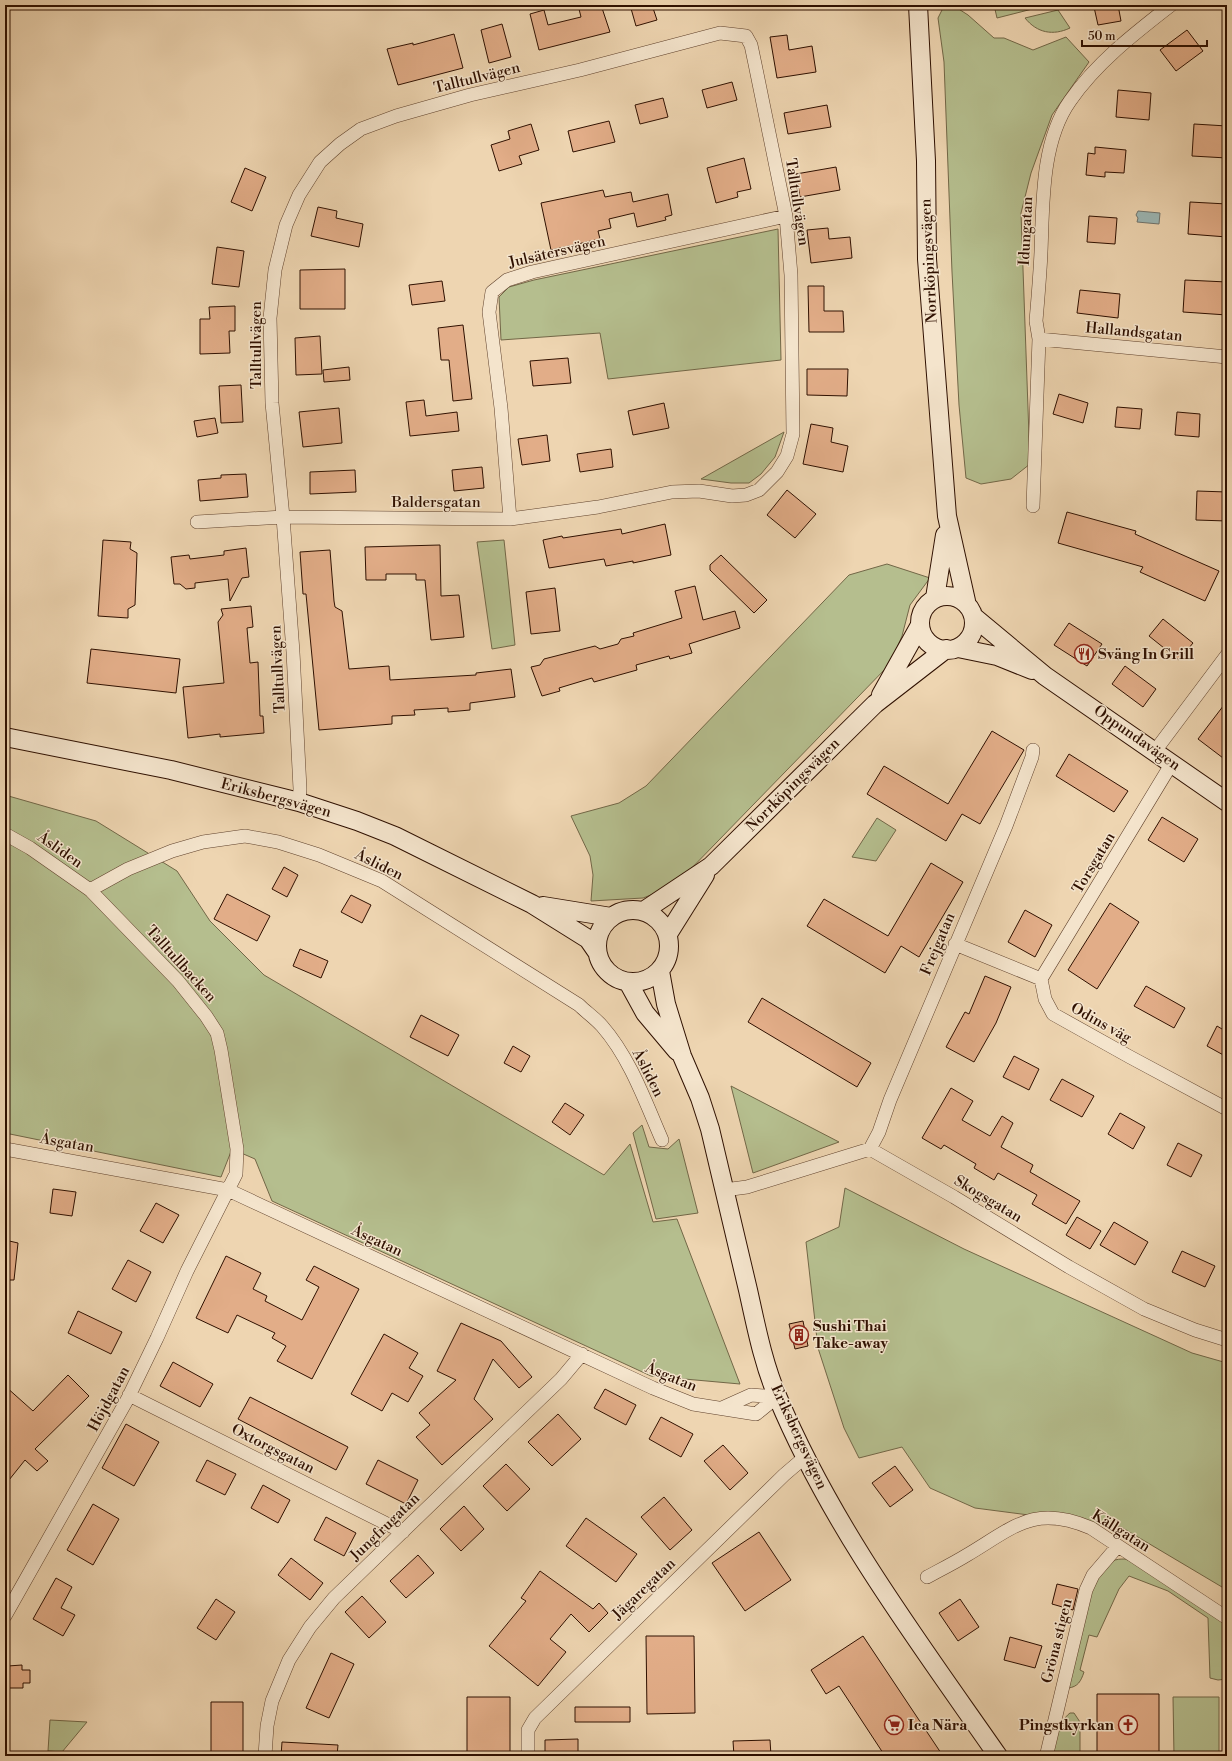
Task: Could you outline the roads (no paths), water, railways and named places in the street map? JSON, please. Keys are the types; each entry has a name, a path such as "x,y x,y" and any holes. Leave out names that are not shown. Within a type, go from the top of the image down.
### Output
{"main road":[{"name":"Norrköpingsvägen","path":"918,5 926,161 927,259 947,516 956,564 970,609"},
{"name":"Norrköpingsvägen","path":"935,598 942,564 947,516"},
{"path":"950,596 958,597 970,609 972,634 968,640 952,649 929,644 923,637 919,627 922,611 928,603 935,598 950,596"},
{"name":"Oppundavägen","path":"970,609 1045,676 1227,802"},
{"name":"Norrköpingsvägen","path":"875,704 901,661 919,627"},
{"name":"Norrköpingsvägen","path":"645,910 711,866 875,704 952,649"},
{"name":"Oppundavägen","path":"952,649 997,656 1045,676"},
{"name":"Eriksbergsvägen","path":"5,737 171,770 299,802 358,821 395,836 532,904 588,939 597,952"},
{"name":"Norrköpingsvägen","path":"668,934 711,866"},
{"name":"Eriksbergsvägen","path":"532,904 611,917"},
{"path":"628,910 645,910 660,920 665,926 669,944 668,956 660,971 646,979 628,982 610,974 604,968 597,952 598,935 611,917 628,910"},
{"name":"Eriksbergsvägen","path":"660,971 666,1004 682,1056 700,1098 710,1129 763,1353 777,1397 805,1457 846,1531 892,1604 998,1756"},
{"name":"Eriksbergsvägen","path":"628,982 645,1013 682,1056"}],"street":[{"name":"Idungatan","path":"1033,506 1039,339 1036,321 1043,192 1046,165 1057,128 1069,102 1099,66 1171,5"},
{"name":"Talltullvägen","path":"299,802 294,659 272,403 270,318 275,270 286,225 299,195 320,162 340,144 361,129 396,116 470,96 580,70 720,33 746,36 751,45 786,216 790,275 793,434 787,456 777,472 759,490 746,495 732,496 699,491 672,492"},
{"name":"Julsätersvägen","path":"510,519 501,408 489,312 492,292 507,280 532,272 786,216"},
{"name":"Hallandsgatan","path":"1039,339 1227,357"},
{"name":"Baldersgatan","path":"197,522 283,517 510,519 598,507 672,492"},
{"path":"1155,751 1227,655"},
{"name":"Frejgatan","path":"870,1149 879,1132 890,1100 1006,826 1032,757 1033,750"},
{"name":"Torsgatan","path":"1041,979 1172,763"},
{"name":"Åsliden","path":"5,834 30,848 90,890 128,869 172,851 203,842 244,836 278,842 319,855 382,881 579,1005 602,1026 622,1055 636,1081 662,1140"},
{"name":"Talltullbacken","path":"90,890 178,981 206,1016 217,1033 228,1091 237,1154 236,1174 228,1190"},
{"path":"955,944 1041,979"},
{"name":"Odins väg","path":"1041,979 1045,998 1053,1014 1227,1109"},
{"name":"Åsgatan","path":"5,1149 228,1190 653,1388 693,1404 756,1414 777,1397"},
{"path":"724,1190 747,1187 870,1149"},
{"name":"Skogsgatan","path":"870,1149 954,1197 1069,1267 1144,1309 1195,1330 1227,1340"},
{"name":"Höjdgatan","path":"5,1616 129,1396 228,1190"},
{"name":"Jungfrugatan","path":"265,1756 267,1726 272,1701 289,1660 310,1627 334,1598 527,1412 582,1354"},
{"path":"722,1408 751,1395 777,1397"},
{"name":"Oxtorgsgatan","path":"129,1396 403,1532"},
{"name":"Jägaregatan","path":"528,1756 528,1730 535,1718 779,1480 805,1457"},
{"name":"Källgatan","path":"927,1577 1008,1529 1025,1521 1056,1519 1076,1522 1091,1528 1227,1618"},
{"name":"Gröna stigen","path":"1047,1753 1086,1590 1093,1575 1117,1546"}],"water":[{"path":"1138,211 1160,213 1159,224 1137,222 1138,218 1136,215"}],"place":[{"name":"Sväng In Grill","path":"1084,654"},
{"name":"Sushi Thai Take-away","path":"799,1335"},
{"name":"Ica Nära","path":"894,1725"},
{"name":"Pingstkyrkan","path":"1128,1725"}]}
